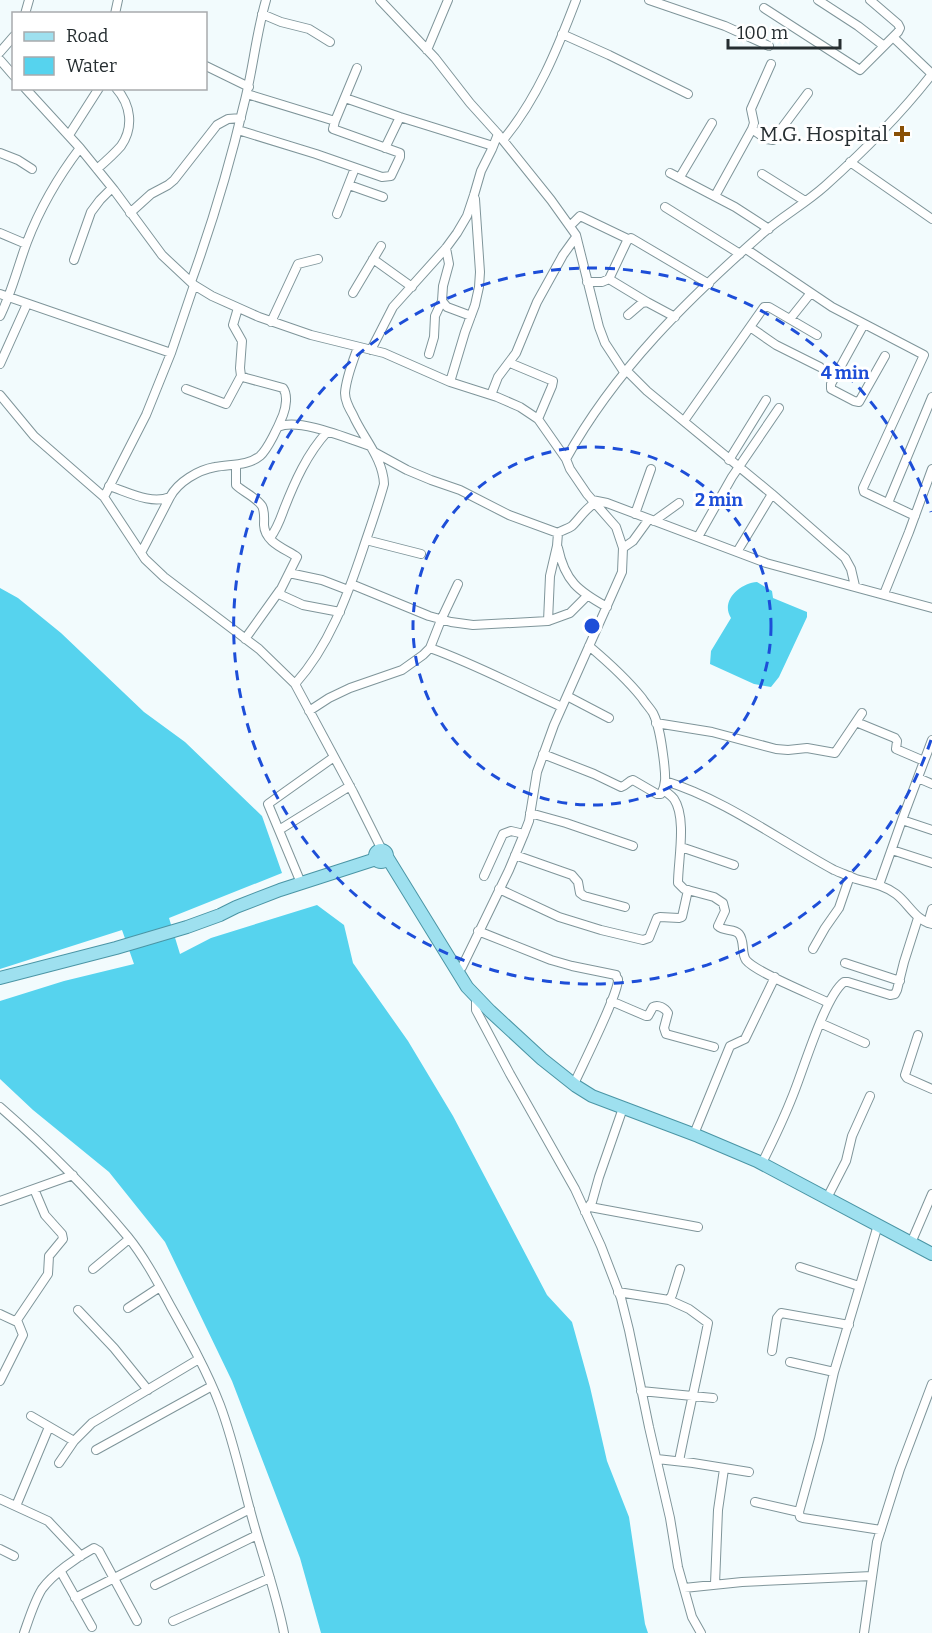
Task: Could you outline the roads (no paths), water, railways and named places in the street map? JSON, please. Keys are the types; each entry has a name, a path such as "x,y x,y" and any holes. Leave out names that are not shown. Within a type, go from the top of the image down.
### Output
{"main road":[{"path":"0,978 187,927 254,900 382,855 457,973 476,998 542,1059 574,1084 592,1096 694,1134 762,1163 932,1254"}],"street":[{"path":"104,497 146,415 171,353 223,186 248,90 266,0"},
{"path":"380,0 427,50 570,226 576,237 605,343 625,371 845,558 851,569 855,586"},
{"path":"427,50 448,0"},
{"path":"370,350 393,307 457,233 466,216 481,171 500,137 515,126 533,99 576,0"},
{"path":"650,0 725,27 769,46"},
{"path":"818,0 884,46"},
{"path":"764,8 857,69 861,69 899,30 899,26 870,0"},
{"path":"262,14 309,29 330,42"},
{"path":"562,34 688,94"},
{"path":"566,459 583,428 625,371 675,317 769,229 824,187 897,115 932,74 893,37"},
{"path":"0,52 12,38"},
{"path":"0,60 12,74"},
{"path":"715,196 752,129 754,123 752,109 771,64"},
{"path":"207,67 248,90 335,121"},
{"path":"238,130 388,178 400,155 332,128 357,68"},
{"path":"27,90 80,148 162,255 193,284 212,296 272,322 311,335 384,353 450,382 520,406 538,419 593,502 616,527 623,548 622,572 543,754 524,834 462,967 457,973"},
{"path":"69,135 98,90"},
{"path":"97,169 124,141 128,127 129,106 118,90"},
{"path":"752,129 766,139 772,140 808,93"},
{"path":"345,98 494,146"},
{"path":"385,148 400,117"},
{"path":"130,213 151,194 174,180 217,125 228,119 241,118"},
{"path":"680,177 712,123"},
{"path":"0,316 9,298 26,244 37,219 62,172 80,148"},
{"path":"0,153 32,169"},
{"path":"850,162 932,219"},
{"path":"337,214 355,168"},
{"path":"670,173 715,196 769,229"},
{"path":"762,174 805,201"},
{"path":"349,185 383,197"},
{"path":"74,260 94,206 112,188"},
{"path":"450,382 475,305 480,272 474,195"},
{"path":"665,207 810,294 925,356 863,488 864,492 915,516"},
{"path":"570,226 580,216 628,239 635,239 709,284"},
{"path":"0,233 26,244"},
{"path":"491,395 498,377 516,353 537,302 563,255 576,237"},
{"path":"587,282 609,279 628,239"},
{"path":"353,293 381,246"},
{"path":"429,354 434,337 435,316 442,301 449,261 446,248"},
{"path":"272,322 298,264 318,259"},
{"path":"373,259 412,287"},
{"path":"609,279 675,317"},
{"path":"0,294 171,353"},
{"path":"790,319 810,294"},
{"path":"442,301 447,307 471,316"},
{"path":"628,315 642,303 647,302"},
{"path":"0,364 27,304"},
{"path":"684,421 765,307 817,335"},
{"path":"186,388 226,404 242,376 240,368 242,341 233,325 238,308"},
{"path":"864,324 831,384 831,389 859,402 885,356"},
{"path":"750,327 771,342 820,367"},
{"path":"295,684 304,674 337,620 384,484 384,474 346,402 345,391 358,347"},
{"path":"510,363 553,381 538,419"},
{"path":"141,553 175,488 200,472 248,462 261,456 278,427 283,414 285,390 242,376"},
{"path":"0,396 34,436 104,497 145,559 164,577 259,649 295,684 350,786 382,855"},
{"path":"888,503 932,397"},
{"path":"729,460 766,400"},
{"path":"698,537 726,487 779,408"},
{"path":"278,427 284,424 301,424 372,449 407,470 460,490 509,515 558,533"},
{"path":"270,538 311,451 327,432"},
{"path":"236,465 236,485 263,508 265,528 270,538 297,557 280,590 245,639"},
{"path":"635,514 651,469"},
{"path":"884,594 932,469"},
{"path":"109,486 156,501 170,497"},
{"path":"737,552 772,494"},
{"path":"558,533 570,528 593,502 608,503 766,563 932,608"},
{"path":"623,548 633,541 652,520 679,503"},
{"path":"548,621 550,576 558,533"},
{"path":"366,540 421,554"},
{"path":"557,546 564,571 575,586 607,607"},
{"path":"289,573 350,587 441,620 473,625 548,621 570,613 587,596"},
{"path":"309,711 350,688 402,670 419,659 430,648 458,584"},
{"path":"280,590 281,595 290,600 311,607 340,612"},
{"path":"543,754 621,787 633,780 657,794 661,794 664,790 664,760 652,712 633,686 589,646"},
{"path":"430,648 461,659 562,707"},
{"path":"567,696 609,718"},
{"path":"656,723 712,732 776,749 807,748 835,753 862,713"},
{"path":"856,722 895,738 897,749 924,761"},
{"path":"879,885 932,740"},
{"path":"301,883 268,804 334,757"},
{"path":"918,778 932,784"},
{"path":"665,781 710,799 816,860 850,876 879,885 898,896 918,918 930,924 932,909"},
{"path":"279,830 350,786"},
{"path":"664,790 675,800 678,807 681,847 678,883 684,889 720,900 725,906 725,911 718,926 739,934 742,939 744,957 748,962 829,1003"},
{"path":"530,813 633,846"},
{"path":"902,820 932,830"},
{"path":"484,876 503,834 511,831 524,834"},
{"path":"681,847 734,865"},
{"path":"892,850 932,863"},
{"path":"515,855 572,875 578,882 580,893 584,896 625,907"},
{"path":"813,949 839,908 850,876"},
{"path":"499,889 559,917 643,940 649,938 657,918 682,917 688,890"},
{"path":"762,1163 793,1096 820,1023 839,986 844,982 892,995 896,993 918,918"},
{"path":"478,931 572,966 616,975 618,979 611,1001 574,1084"},
{"path":"845,963 900,981"},
{"path":"694,1134 730,1046 745,1039 776,977"},
{"path":"476,998 476,1010 588,1209 618,1292 629,1330 670,1518 678,1567 692,1617 701,1633"},
{"path":"611,1001 646,1016 653,1007 658,1006 665,1009 668,1013 664,1028 666,1034 714,1047"},
{"path":"820,1023 865,1043"},
{"path":"918,1035 905,1075 932,1089"},
{"path":"827,1198 846,1161 852,1136 870,1096"},
{"path":"0,1107 73,1175 129,1239 152,1272 199,1359 220,1406 234,1448 284,1633"},
{"path":"588,1209 623,1108"},
{"path":"0,1202 73,1175"},
{"path":"17,1322 48,1274 49,1256 63,1239 62,1234 42,1209 34,1189"},
{"path":"911,1242 932,1194"},
{"path":"588,1209 698,1227"},
{"path":"878,1225 834,1372 799,1512 800,1517 803,1518 881,1530"},
{"path":"93,1269 129,1239"},
{"path":"800,1267 860,1286"},
{"path":"669,1300 680,1269"},
{"path":"128,1308 160,1287"},
{"path":"618,1292 669,1300 689,1309 708,1323 679,1461"},
{"path":"78,1310 114,1348 148,1390"},
{"path":"772,1351 777,1318 781,1313 849,1325"},
{"path":"0,1314 17,1322 24,1335 0,1381"},
{"path":"59,1463 92,1423 199,1359"},
{"path":"790,1362 834,1372"},
{"path":"864,1633 877,1542 900,1470 932,1384"},
{"path":"96,1450 212,1386"},
{"path":"641,1391 714,1398"},
{"path":"31,1416 74,1442"},
{"path":"16,1506 49,1426"},
{"path":"657,1460 679,1461 749,1472"},
{"path":"715,1584 718,1510 724,1469"},
{"path":"0,1499 48,1521 81,1556"},
{"path":"756,1502 799,1512"},
{"path":"75,1598 250,1509"},
{"path":"155,1586 257,1535"},
{"path":"24,1633 39,1594 47,1584 81,1556 96,1548 137,1621"},
{"path":"0,1549 14,1556"},
{"path":"61,1572 92,1627"},
{"path":"684,1588 715,1584 872,1576"},
{"path":"173,1621 270,1578"}],"water":[{"path":"757,582 772,591 773,598 807,612 807,617 779,677 771,687 754,684 710,664 711,651 731,618 728,612 730,599 738,589"},
{"path":"0,588 18,598 61,633 144,712 185,742 262,816 282,873 169,918 180,954 211,938 317,905 344,925 353,963 408,1041 453,1116 547,1295 572,1322 607,1461 629,1517 648,1633 321,1633 300,1558 232,1381 165,1242 109,1172 33,1110 0,1079 0,1001 64,981 134,964 122,930 0,969"}],"place":[{"name":"M.G. Hospital","path":"902,134"}]}
